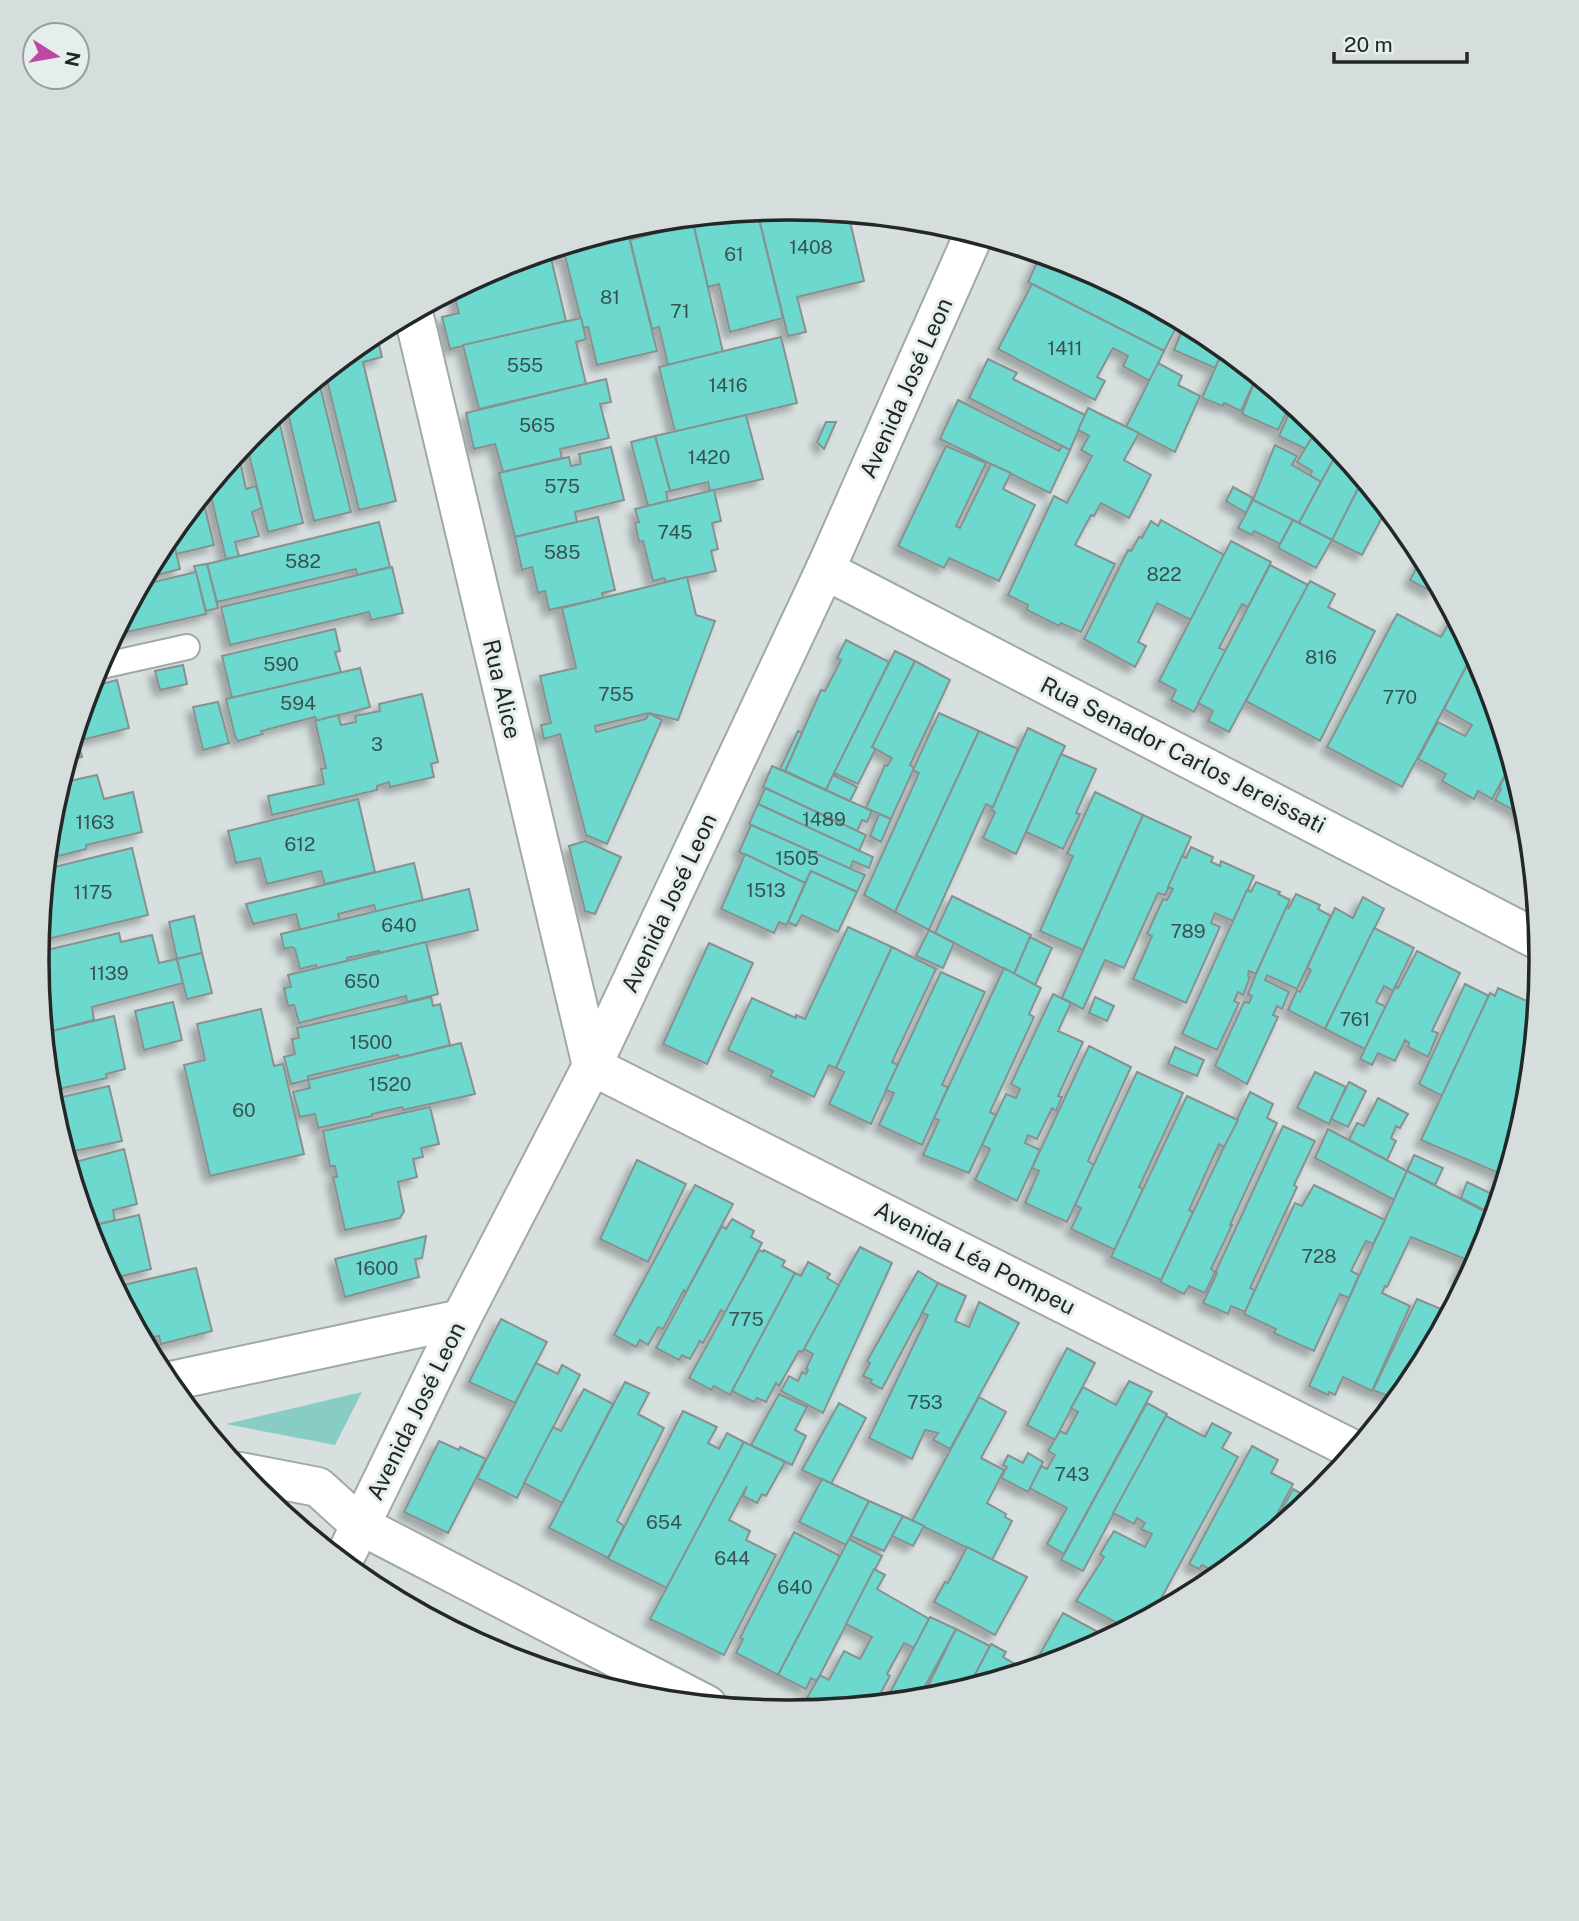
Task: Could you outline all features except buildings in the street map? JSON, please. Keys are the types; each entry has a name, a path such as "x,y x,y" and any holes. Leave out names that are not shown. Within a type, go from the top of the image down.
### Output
{"street":[{"name":"Avenida José Leon","path":"347,1553 461,1318 592,1066 825,570 970,242"},
{"name":"Rua Alice","path":"415,321 592,1066"},
{"name":"Rua Senador Carlos Jereissati","path":"825,570 1529,935"},
{"name":"Avenida Léa Pompeu","path":"592,1066 1348,1447"},
{"path":"179,1379 461,1318"},
{"path":"258,1475 318,1487 360,1525 647,1687"}],"lane":[{"path":"111,664 187,648"}],"shaded area":[{"path":"362,1392 335,1445 226,1424"}]}
